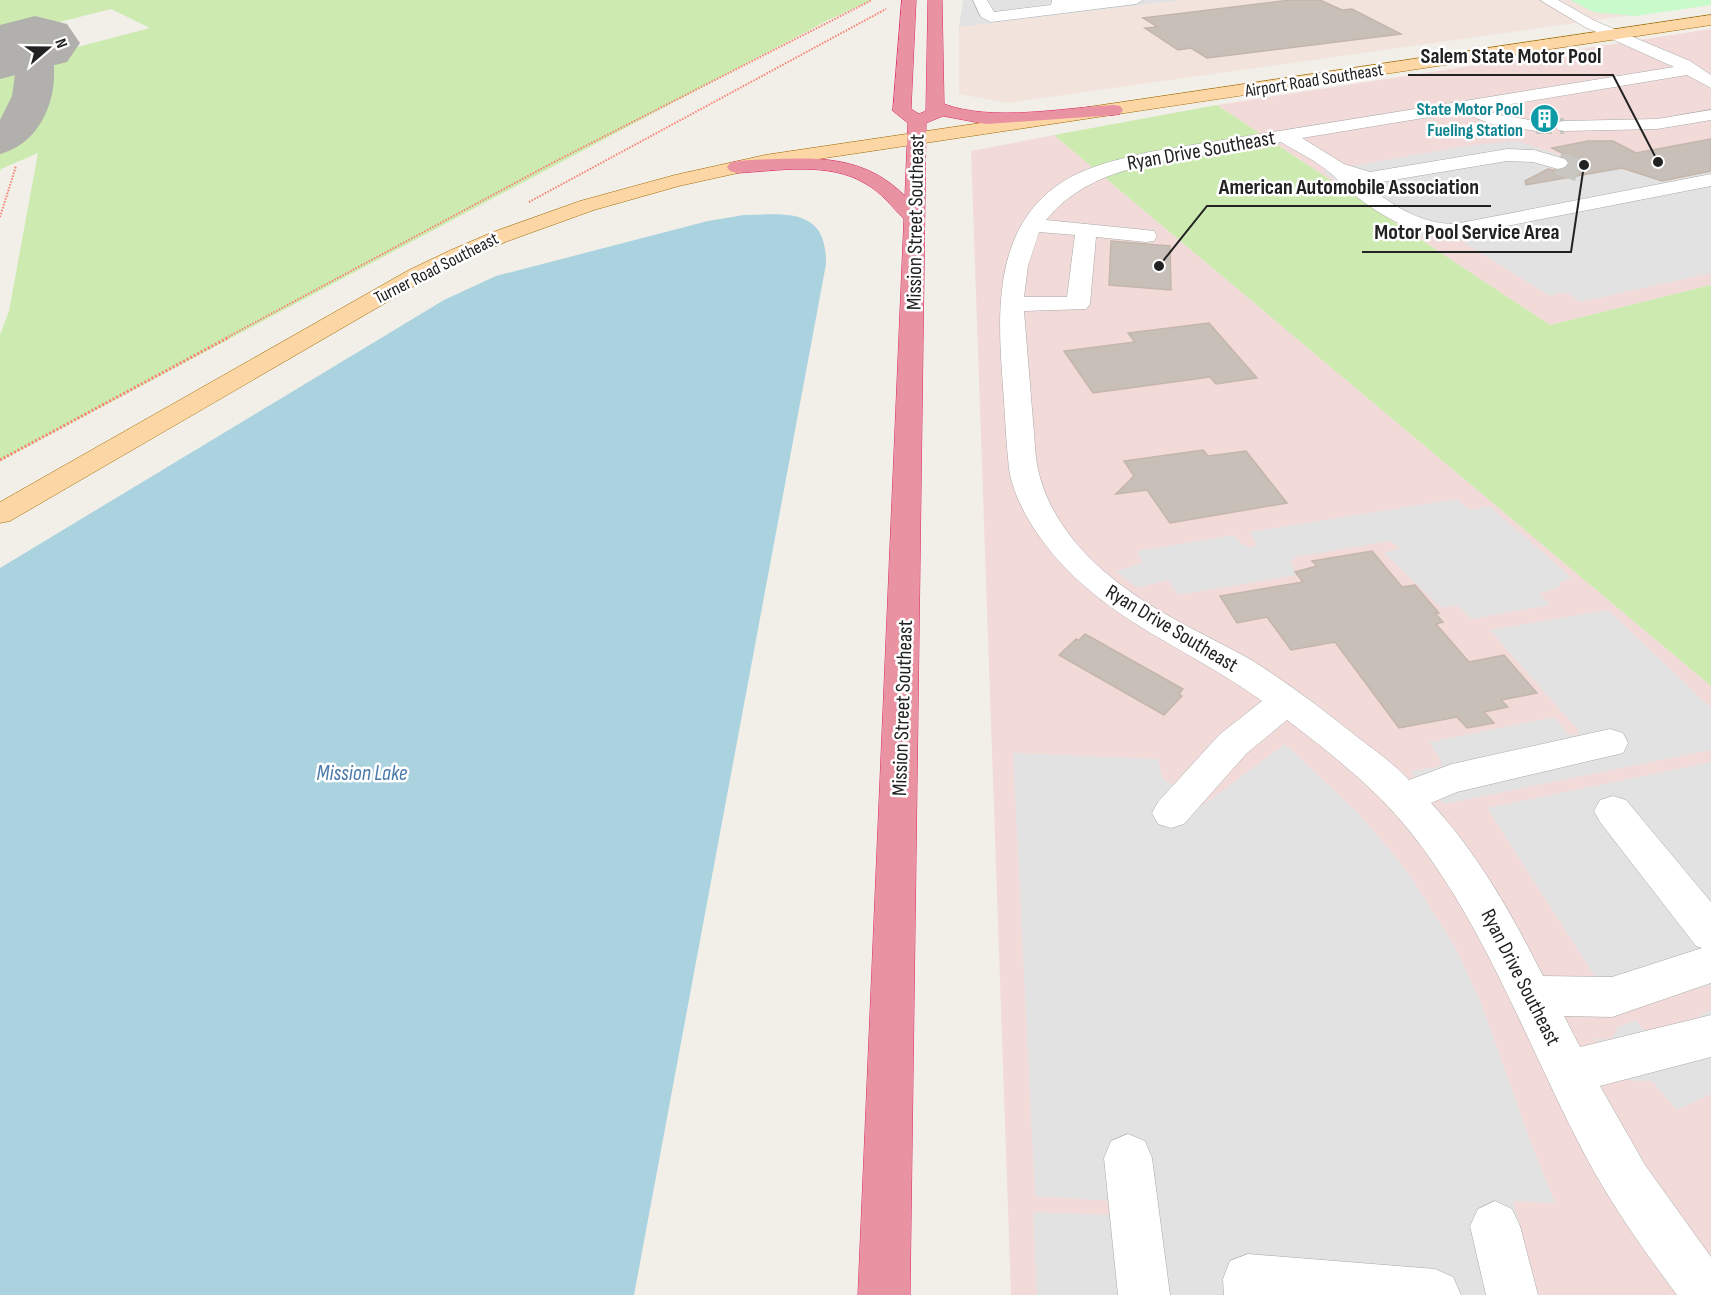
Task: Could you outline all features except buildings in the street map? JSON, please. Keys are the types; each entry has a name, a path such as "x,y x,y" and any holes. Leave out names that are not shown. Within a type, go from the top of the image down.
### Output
{"highway":[{"name":"Mission Street Southeast","path":"884,1295 916,219 917,130 902,111 909,0"},
{"name":"Mission Street Southeast","path":"917,130 935,114 935,0"},
{"path":"936,106 957,116 986,119 1114,110"},
{"path":"737,167 839,167 879,183 916,219"}],"main road":[{"name":"Airport Road Southeast","path":"917,130 1114,110 1711,20"},
{"name":"Turner Road Southeast","path":"0,514 417,275 512,230 621,194 737,167 917,130"}],"street":[{"path":"980,0 986,14 991,17 1136,0"},
{"path":"1049,0 1066,6 1078,6"},
{"path":"1547,0 1612,34 1691,69 1711,83"},
{"name":"Ryan Drive Southeast","path":"1691,69 1149,158 1102,170 1075,183 1051,201 1026,235 1014,278 1012,335 1021,458 1028,492 1042,520 1069,556 1104,588 1154,622 1239,669 1286,701 1383,777 1403,798 1459,866 1486,908 1595,1125 1647,1210 1710,1295"},
{"path":"1462,107 1479,115 1507,123 1536,126"},
{"path":"1564,126 1657,124 1711,115"},
{"path":"1285,136 1349,173 1376,178 1498,156 1534,156 1558,163"},
{"path":"1349,173 1348,182 1402,217 1433,229 1455,230 1711,180"},
{"path":"1033,225 1146,236"},
{"path":"1013,304 1078,304 1086,230"},
{"path":"1171,813 1233,744 1286,701"},
{"path":"1403,798 1452,779 1610,743"},
{"path":"1613,811 1711,933"},
{"path":"1532,996 1612,997 1711,964"},
{"path":"1569,1072 1711,1036"},
{"path":"1128,1158 1143,1295"},
{"path":"1495,1226 1512,1295"},
{"path":"1250,1295 1248,1279 1435,1295"}],"path":[{"path":"0,460 556,161 872,0"},
{"path":"512,230 515,210 886,9"},
{"path":"0,217 16,166"}],"shaded area":[{"path":"963,0 1182,0 959,27"},
{"path":"1181,0 1711,0 1711,4 1008,103 959,94 959,27"},
{"path":"1711,29 1711,285 1550,325 1217,105"},
{"path":"1054,135 1711,686 1711,1295 1011,1295 971,151"},
{"path":"1517,141 1568,158 1543,172 1567,180 1572,177 1622,168 1662,181 1711,171 1711,273 1580,302 1566,292 1550,296 1464,243 1473,240 1465,234 1449,237 1421,237 1322,171 1472,145"},
{"path":"1457,499 1470,510 1489,506 1572,578 1558,583 1561,586 1542,593 1538,591 1550,605 1472,619 1457,605 1442,608 1384,553 1400,548 1390,541 1296,557 1290,562 1297,575 1178,595 1168,580 1137,588 1116,571 1143,563 1137,551 1234,535 1242,544 1250,548 1258,545 1249,532"},
{"path":"1608,610 1711,708 1711,750 1444,804 1410,771 1438,767 1441,764 1441,760 1429,742 1554,717 1568,734 1579,736 1578,730 1490,630"},
{"path":"1285,744 1357,812 1411,877 1455,947 1480,1000 1555,1203 1513,1201 1520,1225 1507,1226 1517,1242 1539,1295 1037,1295 1033,1212 1110,1215 1113,1201 1035,1196 1013,753 1158,759 1162,778 1202,806"},
{"path":"1711,762 1711,985 1586,1015 1596,978 1487,808"},
{"path":"1711,1010 1711,1094 1677,1110 1652,1081 1615,1080 1595,1039 1612,1039 1618,1027 1636,1020 1652,1035 1671,1032"}],"green space":[{"path":"0,0 872,0 828,20 0,461 0,335 9,311 38,153 1,169 0,172 0,152 25,137 39,123 46,105 55,63 62,51 150,28 111,9 0,37"},
{"path":"1570,0 1711,0 1711,5 1635,16 1594,12"},
{"path":"0,73 17,76 18,81 8,114 0,129"},
{"path":"1217,105 1550,325 1711,285 1711,686 1054,135"}],"water":[{"name":"Mission Lake","path":"775,214 802,218 820,233 825,246 826,264 634,1295 0,1295 0,568 444,300 496,276 708,221 744,215"}],"taxiway":[{"path":"0,141 10,134 24,117 34,85 35,62 12,49"}],"runway":[{"path":"0,52 35,43"}],"tunnel":[{"path":"1536,126 1564,126"},
{"path":"1558,163 1588,174"}],"place":[{"name":"State Motor Pool Fueling Station","path":"1544,119"},
{"name":"Salem State Motor Pool","path":"1658,162"},
{"name":"Motor Pool Service Area","path":"1584,165"},
{"name":"American Automobile Association","path":"1159,266"}]}
